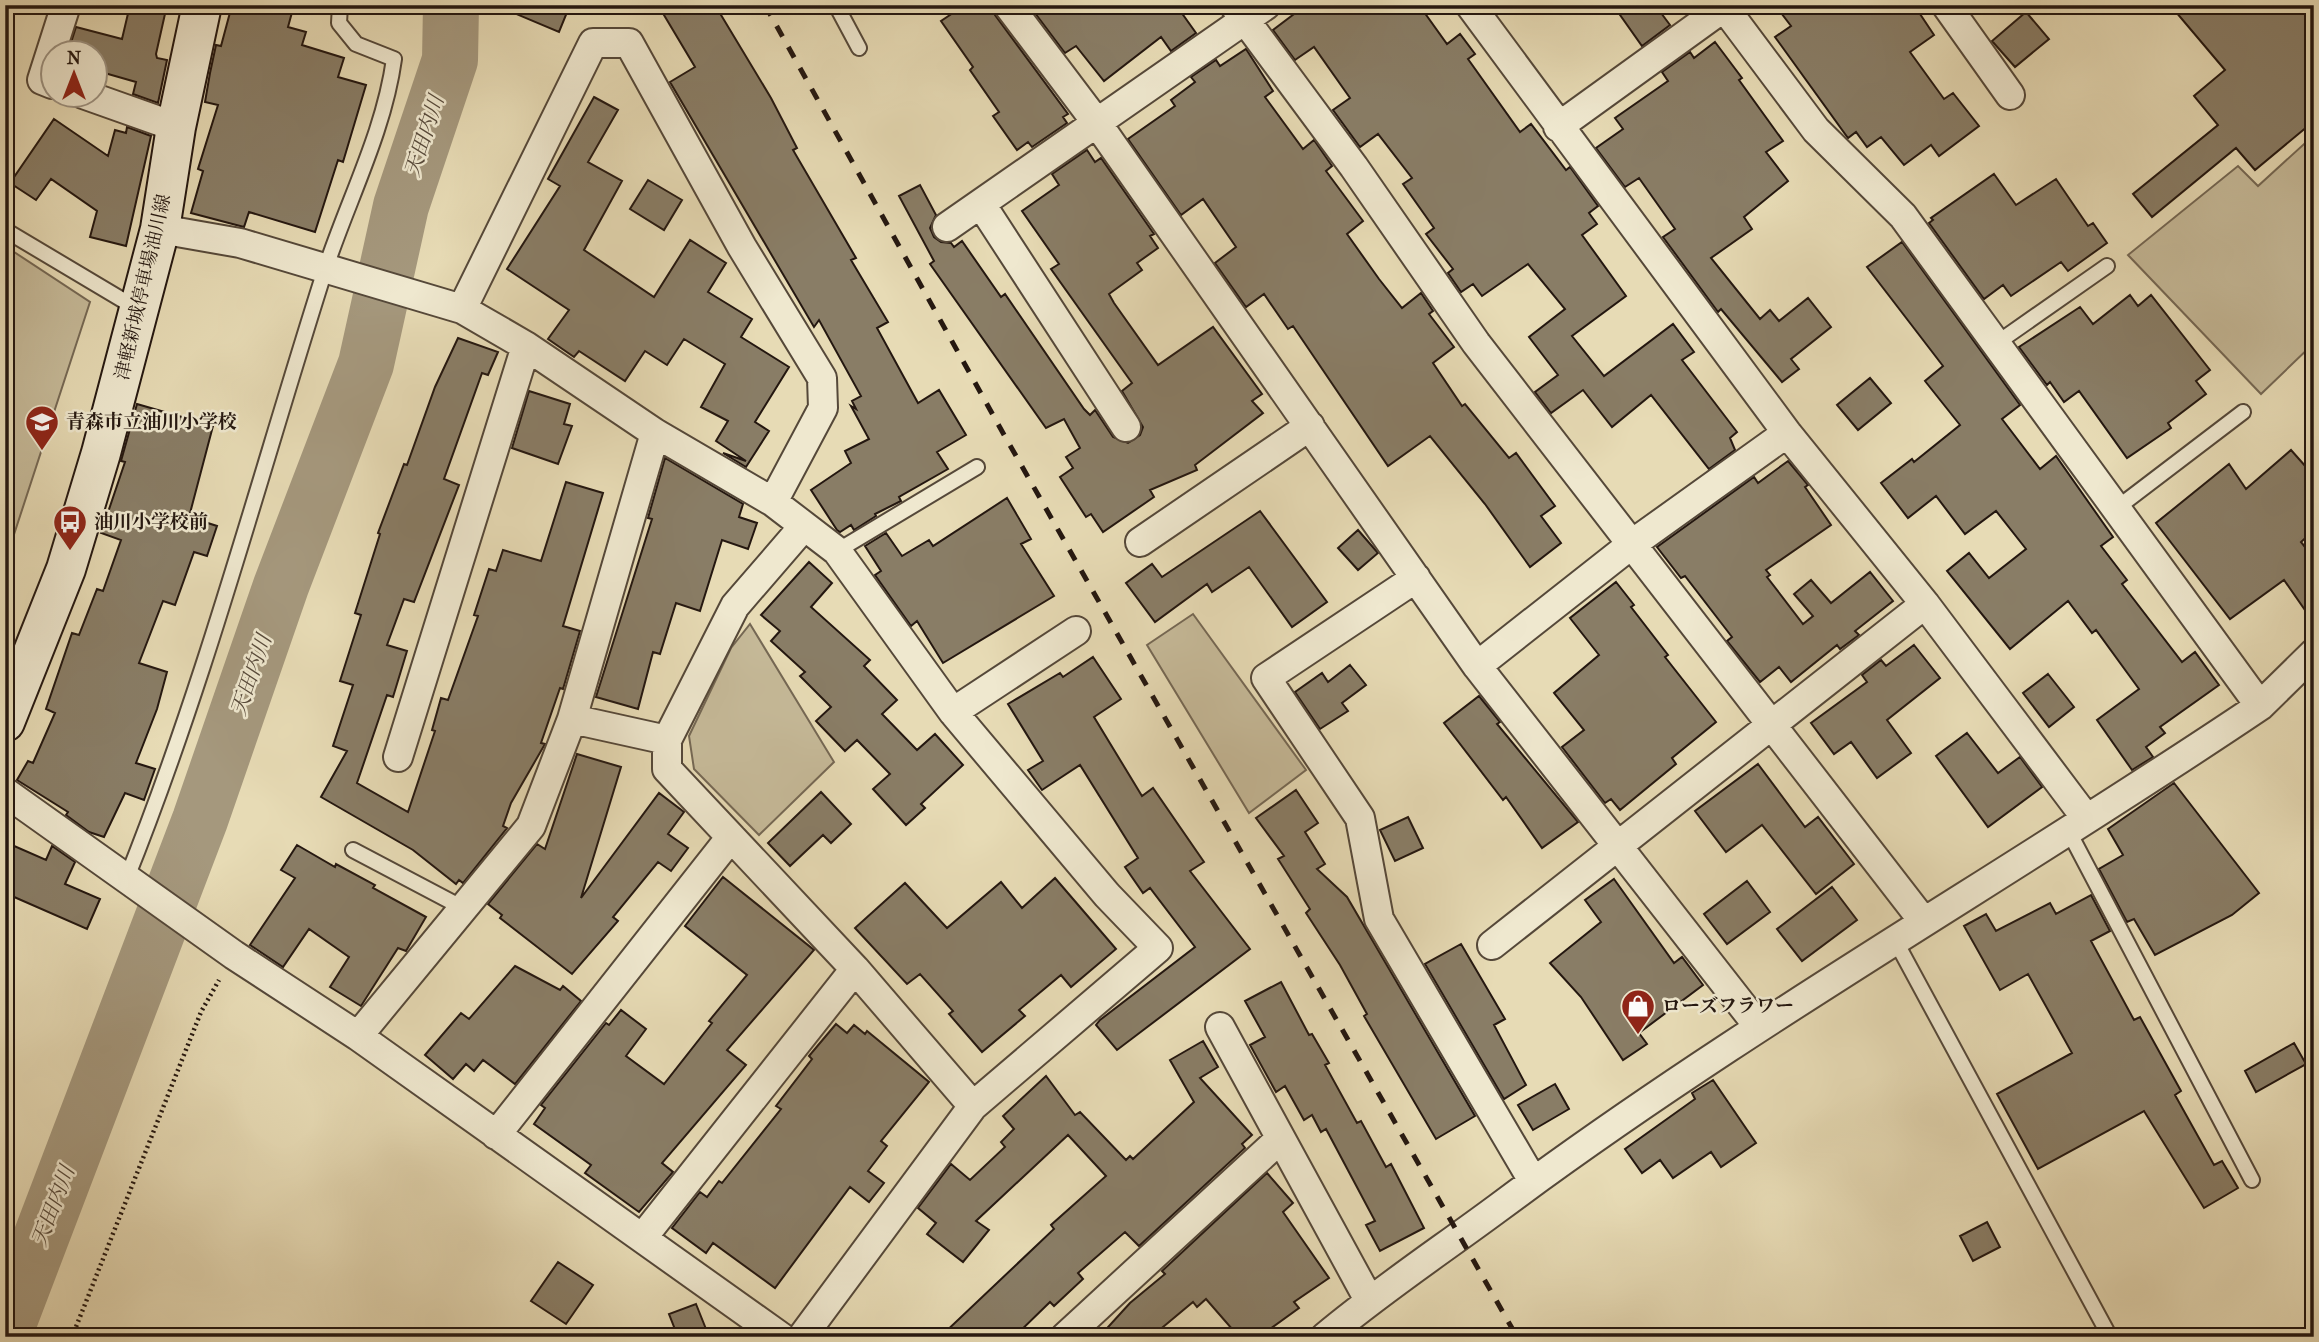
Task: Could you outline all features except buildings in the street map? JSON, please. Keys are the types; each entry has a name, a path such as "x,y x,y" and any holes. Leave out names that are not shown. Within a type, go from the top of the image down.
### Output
{"main road":[{"name":"津軽新城停車場油川線","path":"5,722 66,569 140,311 160,229 176,127 202,5"}],"street":[{"path":"55,38 66,5"},
{"path":"1009,5 1097,123 1477,666 1759,1027"},
{"path":"1470,5 1787,433 1925,604 2077,824"},
{"path":"1945,5 2010,94"},
{"path":"1558,127 1724,6 1816,130 1903,216 2260,706"},
{"path":"947,227 1097,123 1249,10 1476,343 1924,922"},
{"path":"462,309 593,43 629,43 742,247 822,378 823,408 773,502"},
{"path":"108,103 176,127"},
{"path":"981,204 1126,427"},
{"path":"160,229 240,243 462,309 526,346 655,433 773,502 837,551 953,712 1107,895 1158,948 973,1106 802,1337"},
{"path":"398,757 526,346"},
{"path":"1140,542 1310,426"},
{"path":"358,1036 531,826 572,719 655,433"},
{"path":"1477,666 1632,544 1787,433"},
{"path":"804,526 735,606 667,740 667,769 855,969 973,1106"},
{"path":"1416,578 1266,678 1360,818 1379,919 1533,1181"},
{"path":"1492,945 1925,604"},
{"path":"953,712 1076,632"},
{"path":"1325,1337 1369,1300 1533,1181 1759,1027 2260,706 2314,653"},
{"path":"572,719 667,740"},
{"path":"5,792 224,948 358,1036 781,1337"},
{"path":"496,1135 731,837"},
{"path":"643,1237 855,969"},
{"path":"1220,1027 1369,1300"},
{"path":"1065,1337 1280,1139"}],"lane":[{"path":"131,883 389,94 394,59 356,44 339,23 340,5"},
{"path":"836,5 859,48"},
{"path":"5,230 140,311"},
{"path":"1997,343 2107,266"},
{"path":"2117,508 2243,412"},
{"path":"837,551 977,467"},
{"path":"2077,824 2252,1180"},
{"path":"353,850 463,908"},
{"path":"1895,940 2110,1337"}],"path":[{"path":"72,1337 224,948"}],"shaded area":[{"path":"2314,135 2314,343 2261,394 2128,255 2238,166 2258,186"},
{"path":"5,246 90,302 5,562"},
{"path":"1193,614 1306,770 1249,813 1147,645"},
{"path":"750,624 834,762 759,835 694,769 689,736 731,648"}],"waterway":[{"name":"天田内川","path":"5,1332 200,820 281,586 366,364 401,206 450,60 451,5"}],"railway":[{"path":"765,5 1003,433 1517,1337"}],"place":[{"name":"青森市立油川小学校","path":"42,452"},
{"name":"油川小学校前","path":"70,552"},
{"name":"ローズフラワー","path":"1638,1036"}]}
